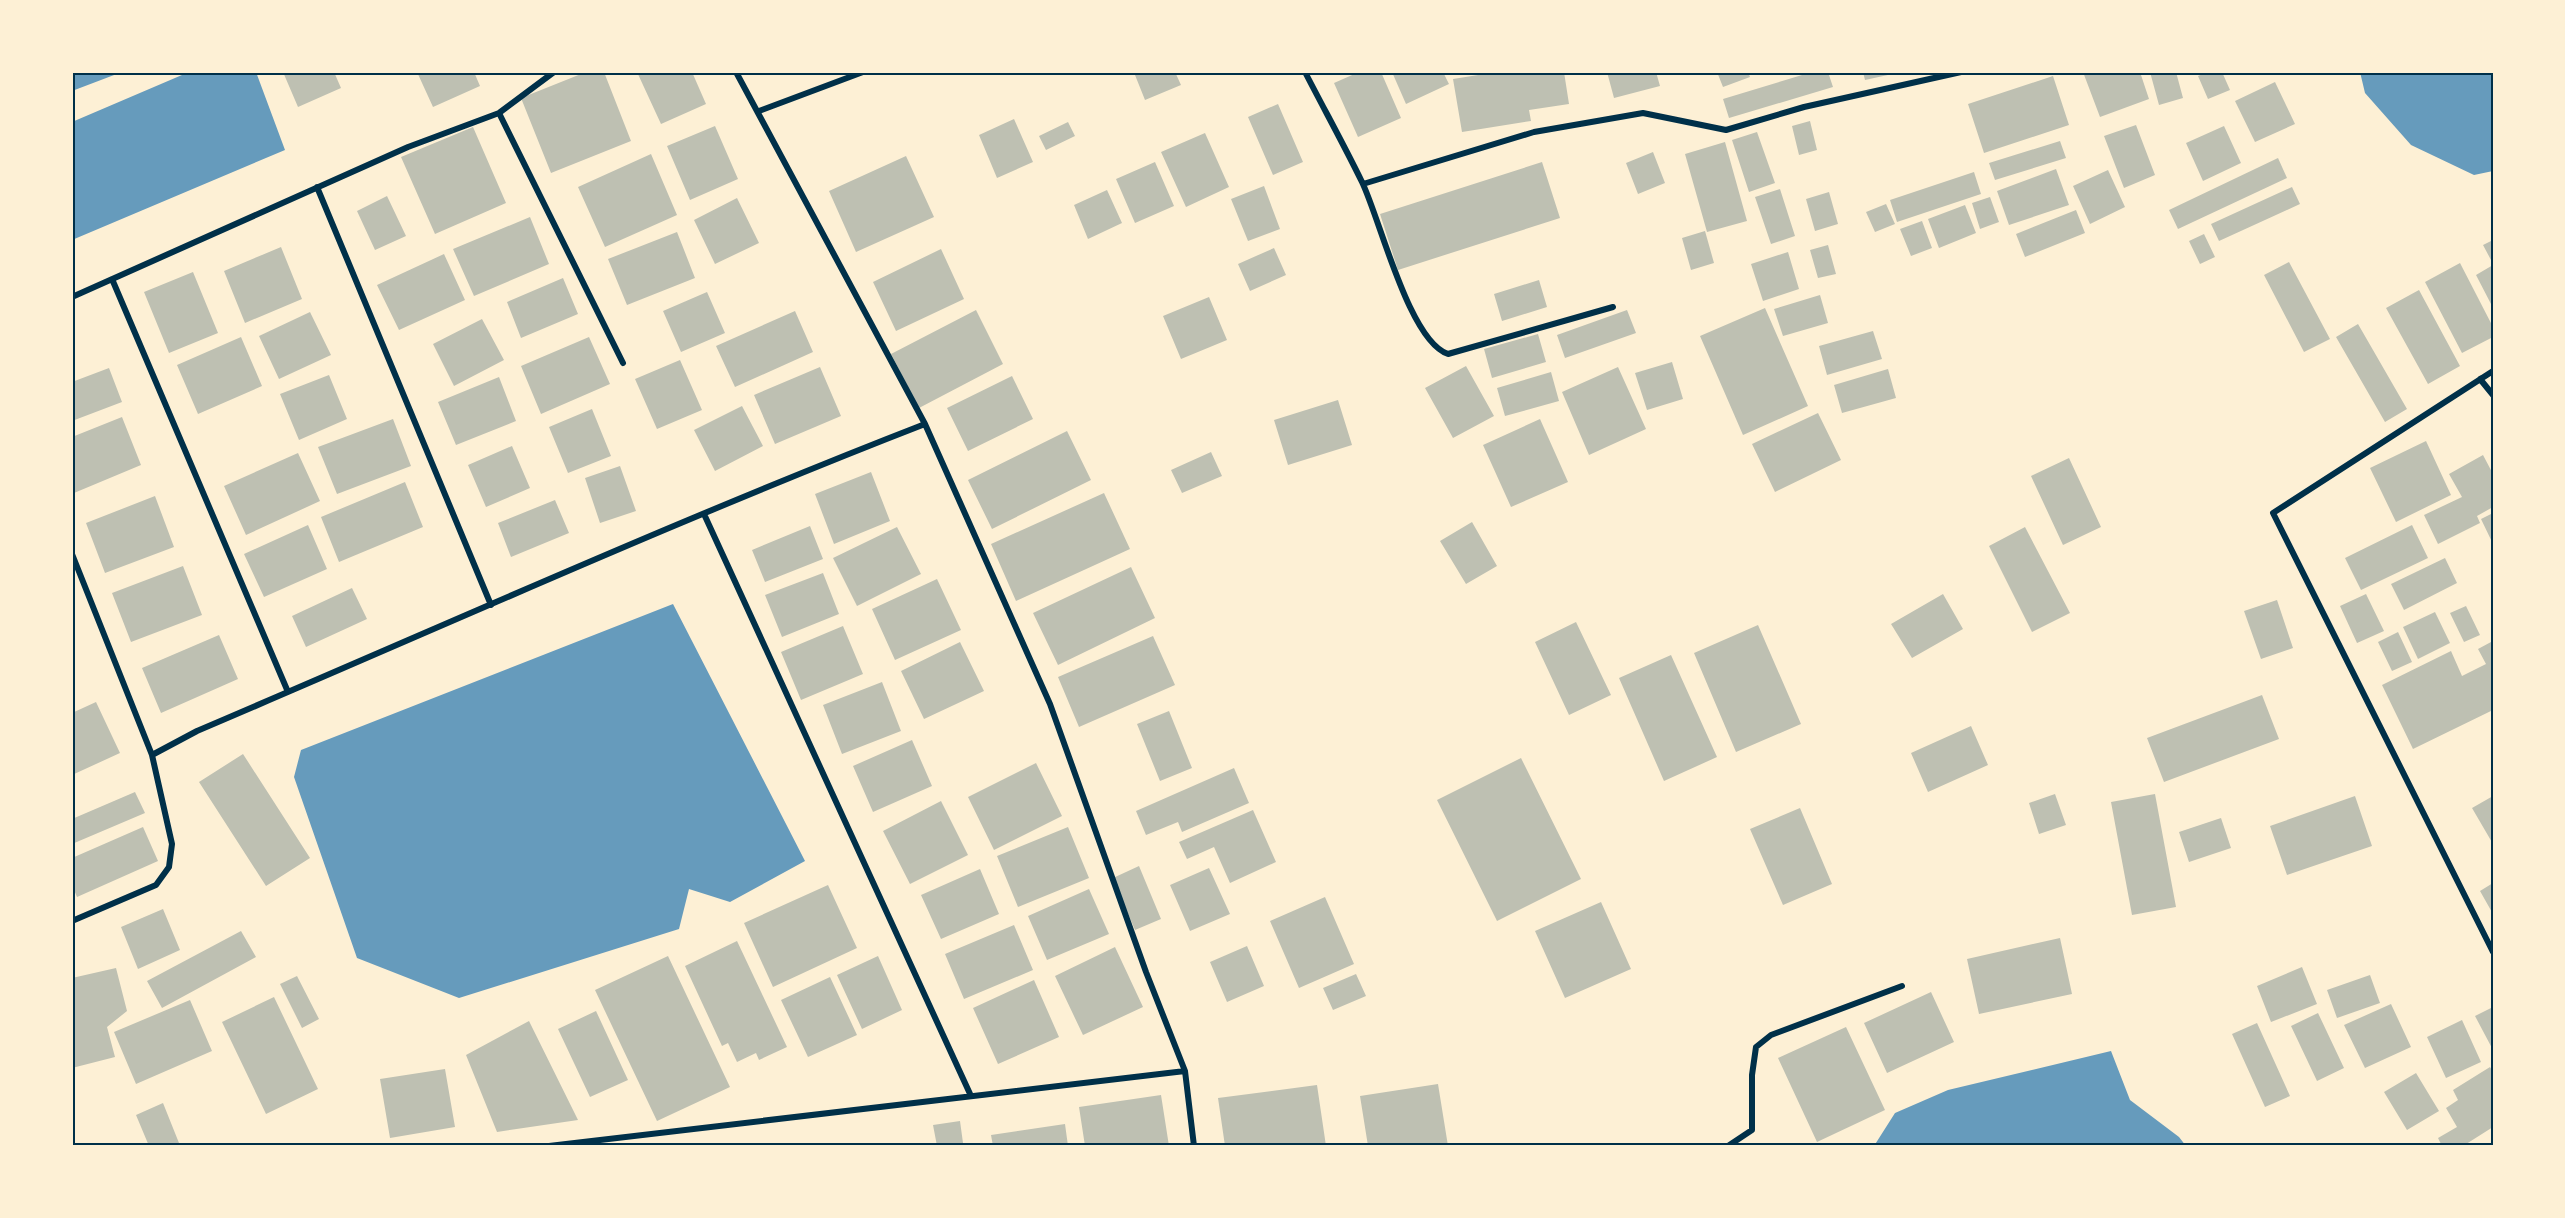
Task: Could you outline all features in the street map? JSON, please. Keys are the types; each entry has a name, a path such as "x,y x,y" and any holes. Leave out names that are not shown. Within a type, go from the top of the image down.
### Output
{"street":[{"path":"72,297 408,147 499,113 554,72"},
{"path":"736,72 759,111 925,424 1050,704 1146,972 1185,1071 1194,1146"},
{"path":"759,111 863,72"},
{"path":"1305,72 1363,184 1397,279 1430,342 1440,351 1448,354 1613,307"},
{"path":"1363,184 1534,132 1643,113 1726,130 1804,107 1961,72"},
{"path":"499,113 623,363"},
{"path":"317,187 491,605"},
{"path":"112,279 288,692"},
{"path":"2493,371 2273,513 2493,952"},
{"path":"2480,379 2493,395"},
{"path":"152,755 197,731 800,472 925,424"},
{"path":"704,514 971,1096"},
{"path":"72,554 152,755 172,844 169,867 156,885 72,921"},
{"path":"1728,1146 1752,1130 1752,1075 1756,1047 1771,1035 1902,986"},
{"path":"549,1146 1185,1071"}],"water":[{"path":"72,72 122,72 72,91"},
{"path":"189,72 256,72 285,150 72,240 72,122"},
{"path":"2360,72 2493,72 2493,171 2474,175 2411,145 2365,93"},
{"path":"673,604 805,861 730,902 689,889 679,929 459,998 357,958 294,777 301,750"},
{"path":"2111,1051 2130,1100 2179,1137 2186,1146 1874,1146 1895,1113 1948,1090"}],"building":[{"path":"283,72 334,72 341,88 298,107"},
{"path":"417,72 474,72 480,86 433,107"},
{"path":"586,72 604,72 631,141 551,173 521,98"},
{"path":"637,72 692,72 706,104 661,124"},
{"path":"1142,72 1175,72 1181,85 1145,100 1135,75"},
{"path":"1359,72 1381,72 1401,118 1358,137 1334,83"},
{"path":"1392,72 1443,72 1449,84 1406,104"},
{"path":"1497,72 1564,72 1569,104 1529,110 1531,121 1462,132 1453,79"},
{"path":"1607,72 1656,72 1660,86 1614,98"},
{"path":"1717,72 1748,72 1750,77 1723,87"},
{"path":"1812,72 1828,72 1833,87 1729,118 1723,99"},
{"path":"1863,72 1897,72 1897,73 1865,80"},
{"path":"2083,72 2140,72 2149,99 2100,117"},
{"path":"2150,72 2176,72 2183,98 2159,105"},
{"path":"2208,72 2222,72 2230,90 2208,99 2198,76"},
{"path":"2053,76 2069,125 1984,153 1968,104"},
{"path":"2275,82 2295,124 2255,142 2235,101"},
{"path":"1278,104 1303,162 1273,175 1248,117"},
{"path":"1014,119 1033,162 997,178 979,135"},
{"path":"1810,121 1817,150 1799,155 1792,126"},
{"path":"1068,122 1075,136 1046,150 1039,136"},
{"path":"2136,125 2155,175 2124,188 2104,136"},
{"path":"715,126 738,179 690,200 667,146"},
{"path":"2224,126 2241,163 2203,181 2186,143"},
{"path":"473,127 506,203 435,234 401,157"},
{"path":"1757,132 1775,183 1749,192 1732,140"},
{"path":"1205,133 1229,187 1186,207 1161,152"},
{"path":"2060,141 2066,158 1995,180 1989,163"},
{"path":"1725,142 1747,221 1707,232 1685,154"},
{"path":"1653,152 1665,183 1638,194 1626,163"},
{"path":"651,154 677,215 605,247 578,187"},
{"path":"906,156 934,217 856,252 829,191"},
{"path":"2278,158 2287,178 2178,229 2169,210"},
{"path":"1155,162 1174,206 1135,223 1116,179"},
{"path":"1542,162 1560,218 1398,270 1380,214"},
{"path":"2056,169 2069,205 2009,225 1997,191"},
{"path":"2108,170 2125,207 2090,224 2073,186"},
{"path":"1974,172 1981,194 1897,222 1890,200"},
{"path":"1264,186 1280,229 1248,241 1231,199"},
{"path":"2292,187 2300,204 2219,241 2211,224"},
{"path":"1780,189 1795,236 1771,244 1755,197"},
{"path":"1107,190 1122,223 1088,239 1074,205"},
{"path":"1829,192 1838,224 1815,231 1806,199"},
{"path":"387,196 406,236 375,250 357,211"},
{"path":"1990,197 1999,222 1980,229 1972,203"},
{"path":"737,198 759,243 715,264 694,220"},
{"path":"1886,204 1895,224 1875,232 1866,212"},
{"path":"1965,205 1976,233 1939,248 1928,219"},
{"path":"2076,210 2085,233 2025,257 2016,234"},
{"path":"530,217 549,264 474,296 453,249"},
{"path":"1922,221 1932,248 1911,256 1900,229"},
{"path":"1705,231 1714,263 1691,270 1682,238"},
{"path":"677,232 695,278 627,305 608,259"},
{"path":"2204,234 2215,257 2200,264 2189,241"},
{"path":"2493,240 2493,259 2491,260 2483,245"},
{"path":"1828,245 1836,274 1818,278 1810,250"},
{"path":"281,247 302,299 245,323 224,271"},
{"path":"1274,248 1286,275 1250,291 1238,264"},
{"path":"941,249 964,299 896,331 873,282"},
{"path":"1788,252 1799,289 1763,301 1751,264"},
{"path":"444,254 465,300 399,330 377,285"},
{"path":"2289,262 2330,339 2304,352 2264,275"},
{"path":"2460,263 2493,327 2493,337 2462,353 2425,282"},
{"path":"2493,265 2493,303 2491,304 2476,275"},
{"path":"193,272 218,333 169,353 144,292"},
{"path":"563,278 578,314 521,338 507,302"},
{"path":"1539,280 1547,307 1502,321 1494,294"},
{"path":"2419,290 2460,366 2428,384 2386,308"},
{"path":"707,292 725,333 681,352 663,311"},
{"path":"1820,295 1828,323 1783,336 1774,309"},
{"path":"1209,297 1227,340 1181,359 1163,316"},
{"path":"1765,308 1808,406 1743,435 1700,336"},
{"path":"976,310 1003,364 919,408 891,354"},
{"path":"1627,310 1636,333 1565,358 1557,335"},
{"path":"795,311 813,352 735,387 716,346"},
{"path":"310,312 331,355 279,379 259,336"},
{"path":"482,319 504,360 454,386 433,344"},
{"path":"2358,324 2407,409 2385,422 2336,337"},
{"path":"1873,331 1882,359 1827,375 1819,346"},
{"path":"1538,334 1546,362 1492,378 1484,349"},
{"path":"241,337 262,386 198,414 177,365"},
{"path":"589,337 610,384 541,414 521,366"},
{"path":"680,360 702,410 657,429 635,379"},
{"path":"1672,362 1683,399 1647,410 1635,373"},
{"path":"1466,366 1494,416 1453,438 1425,388"},
{"path":"820,367 841,416 775,444 754,395"},
{"path":"1618,367 1646,429 1589,455 1562,392"},
{"path":"109,368 122,402 72,421 72,382"},
{"path":"1888,369 1896,398 1842,413 1834,385"},
{"path":"1551,372 1559,401 1505,416 1497,388"},
{"path":"329,375 347,419 299,440 280,394"},
{"path":"1012,376 1033,419 968,451 947,408"},
{"path":"499,377 516,421 456,445 438,402"},
{"path":"1338,400 1352,445 1288,465 1274,420"},
{"path":"742,406 763,446 715,471 694,430"},
{"path":"592,409 611,456 568,473 549,427"},
{"path":"1818,413 1841,460 1775,492 1752,444"},
{"path":"122,417 141,465 74,493 72,437"},
{"path":"393,419 411,466 337,494 318,447"},
{"path":"1540,419 1568,482 1511,507 1483,445"},
{"path":"1067,431 1091,480 992,529 968,480"},
{"path":"2426,441 2451,495 2396,522 2370,468"},
{"path":"512,446 530,488 486,507 468,465"},
{"path":"1211,452 1222,476 1182,493 1171,470"},
{"path":"298,453 320,501 246,535 224,486"},
{"path":"2483,455 2493,474 2493,507 2477,516 2480,523 2438,544 2424,515 2462,497 2449,474"},
{"path":"2069,458 2101,527 2063,545 2031,476"},
{"path":"620,466 636,511 600,523 585,478"},
{"path":"871,472 890,521 834,544 815,494"},
{"path":"405,482 423,527 339,562 321,517"},
{"path":"1104,493 1130,549 1016,601 991,544"},
{"path":"155,496 174,547 105,573 86,523"},
{"path":"555,500 569,533 511,557 498,523"},
{"path":"2493,513 2493,544 2481,519"},
{"path":"1472,522 1497,566 1466,584 1440,541"},
{"path":"308,525 327,569 264,597 244,554"},
{"path":"2412,525 2428,558 2361,590 2345,558"},
{"path":"810,526 823,559 765,582 752,550"},
{"path":"897,527 921,574 857,606 833,558"},
{"path":"2025,527 2070,613 2032,632 1989,546"},
{"path":"2445,558 2457,583 2404,610 2391,584"},
{"path":"183,566 202,615 131,642 112,593"},
{"path":"1131,567 1155,618 1058,665 1033,613"},
{"path":"823,573 839,614 782,637 765,595"},
{"path":"937,579 961,630 895,660 872,609"},
{"path":"352,588 367,619 306,647 292,616"},
{"path":"1943,594 1963,629 1912,658 1891,624"},
{"path":"2366,594 2384,631 2357,643 2340,606"},
{"path":"2277,600 2293,648 2261,659 2244,611"},
{"path":"2466,606 2480,635 2464,642 2450,613"},
{"path":"2435,612 2450,643 2418,659 2403,627"},
{"path":"1576,622 1611,695 1569,715 1535,642"},
{"path":"1758,625 1801,724 1736,752 1694,653"},
{"path":"843,626 863,674 801,700 781,652"},
{"path":"2398,632 2412,662 2392,671 2378,642"},
{"path":"219,635 238,679 161,713 142,668"},
{"path":"1153,636 1175,685 1079,727 1058,677"},
{"path":"960,642 984,691 924,719 901,671"},
{"path":"2491,642 2493,710 2413,749 2382,685 2451,651 2462,676 2486,664 2478,649"},
{"path":"1671,655 1717,757 1664,781 1619,678"},
{"path":"882,682 901,731 842,754 823,705"},
{"path":"2262,695 2279,739 2164,782 2147,738"},
{"path":"96,702 120,753 72,775 72,713"},
{"path":"1169,711 1192,768 1160,781 1137,724"},
{"path":"1971,726 1988,765 1928,792 1911,753"},
{"path":"912,740 932,786 873,812 853,766"},
{"path":"243,754 310,858 266,886 199,782"},
{"path":"1521,758 1581,879 1497,921 1437,800"},
{"path":"1036,763 1062,816 994,850 968,797"},
{"path":"1234,768 1249,803 1182,832 1178,822 1146,835 1136,811"},
{"path":"135,792 145,813 72,844 72,819"},
{"path":"2055,794 2066,825 2039,834 2029,803"},
{"path":"2155,794 2176,907 2132,915 2111,802"},
{"path":"2355,796 2372,846 2287,875 2270,826"},
{"path":"2493,796 2493,844 2472,808"},
{"path":"941,801 968,855 910,884 883,831"},
{"path":"1800,808 1832,884 1783,905 1750,829"},
{"path":"1253,810 1276,862 1230,883 1214,847 1187,859 1179,842"},
{"path":"2221,818 2231,848 2189,862 2179,832"},
{"path":"143,827 158,861 77,897 72,885 72,858"},
{"path":"1068,827 1089,878 1018,907 997,856"},
{"path":"1139,866 1161,919 1135,930 1113,878"},
{"path":"1209,868 1230,914 1190,931 1170,885"},
{"path":"980,869 999,914 941,939 921,895"},
{"path":"2493,883 2493,914 2480,891"},
{"path":"828,885 857,948 773,987 744,923"},
{"path":"1089,889 1109,934 1047,960 1028,916"},
{"path":"1325,897 1354,964 1299,988 1270,921"},
{"path":"1601,902 1631,969 1565,998 1535,931"},
{"path":"163,909 180,950 138,969 121,927"},
{"path":"1014,925 1033,970 964,999 945,954"},
{"path":"241,931 256,957 162,1008 147,981"},
{"path":"2060,938 2072,994 1979,1014 1967,959"},
{"path":"737,941 787,1047 759,1060 756,1053 737,1062 728,1043 722,1046 685,966"},
{"path":"1247,946 1264,986 1227,1002 1210,962"},
{"path":"1115,947 1143,1007 1083,1035 1055,976"},
{"path":"668,956 730,1087 657,1121 595,990"},
{"path":"878,956 902,1010 862,1029 837,975"},
{"path":"2302,967 2317,1004 2271,1022 2257,986"},
{"path":"116,968 127,1011 107,1027 115,1057 72,1068 72,978"},
{"path":"1356,974 1366,996 1333,1010 1323,988"},
{"path":"2370,975 2380,1003 2337,1018 2327,990"},
{"path":"297,976 319,1019 302,1028 280,984"},
{"path":"830,977 857,1035 808,1057 781,1000"},
{"path":"1034,980 1059,1037 998,1064 973,1008"},
{"path":"1931,992 1954,1042 1887,1073 1864,1023"},
{"path":"274,997 318,1089 266,1114 222,1022"},
{"path":"190,1000 212,1051 136,1084 114,1032"},
{"path":"2391,1004 2411,1047 2365,1068 2344,1025"},
{"path":"2493,1007 2493,1050 2475,1016"},
{"path":"596,1011 628,1080 590,1097 558,1029"},
{"path":"2318,1013 2344,1068 2317,1081 2291,1026"},
{"path":"2462,1020 2481,1062 2446,1078 2427,1037"},
{"path":"529,1021 578,1120 497,1132 466,1055"},
{"path":"2257,1023 2290,1096 2265,1107 2232,1034"},
{"path":"1846,1027 1885,1110 1817,1142 1778,1058"},
{"path":"2490,1067 2493,1072 2493,1127 2463,1146 2442,1146 2438,1138 2457,1127 2446,1108 2458,1100 2453,1090"},
{"path":"445,1069 455,1127 390,1138 380,1079"},
{"path":"2416,1073 2439,1111 2407,1130 2384,1092"},
{"path":"1438,1084 1448,1146 1368,1146 1360,1096"},
{"path":"1317,1085 1326,1146 1225,1146 1218,1098"},
{"path":"1161,1095 1169,1146 1085,1146 1079,1107"},
{"path":"163,1103 179,1143 172,1146 149,1146 136,1115"},
{"path":"960,1121 963,1143 937,1146 933,1125"},
{"path":"1065,1124 1068,1146 993,1146 991,1135"}]}
